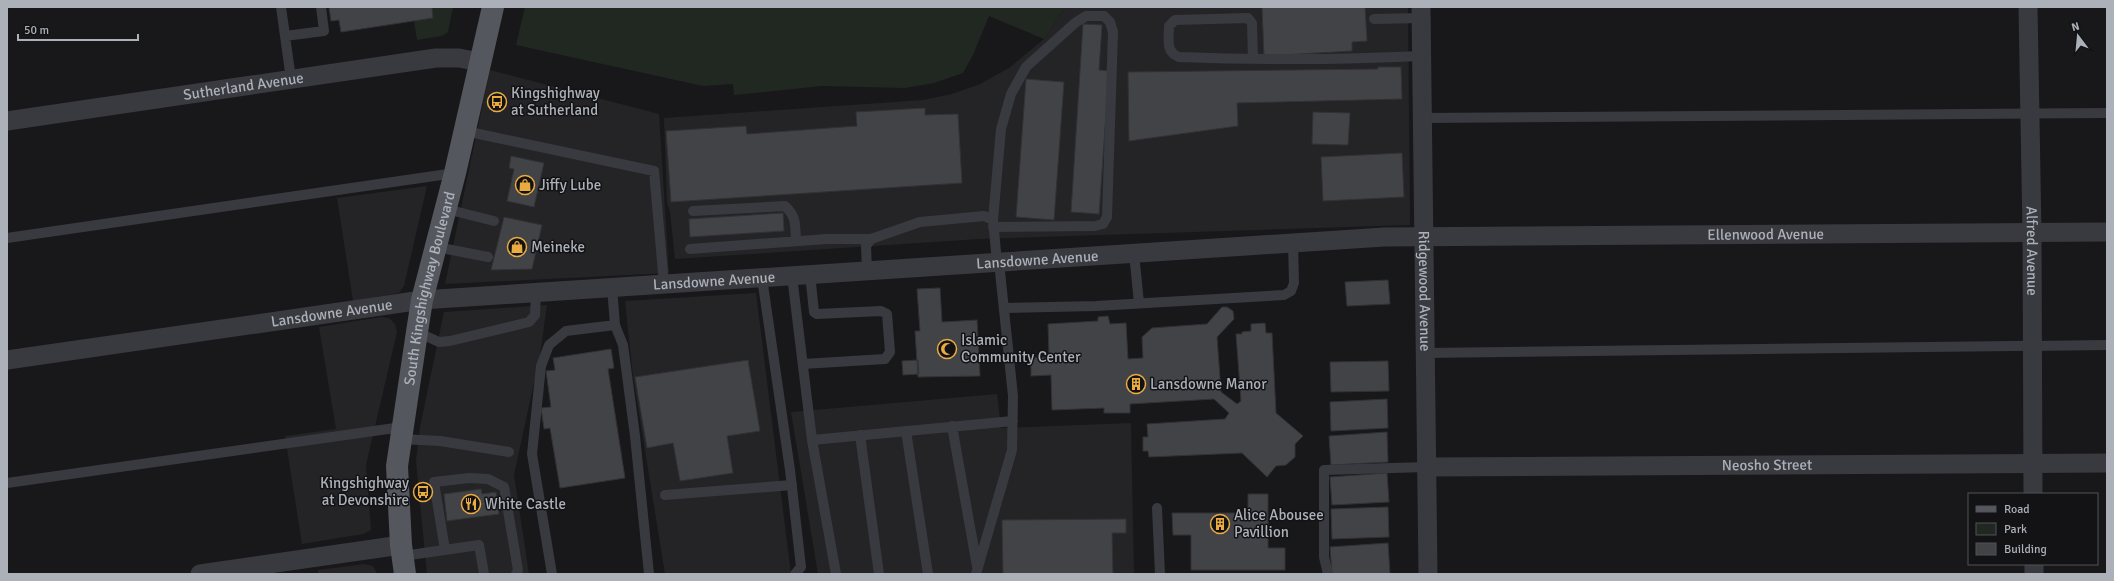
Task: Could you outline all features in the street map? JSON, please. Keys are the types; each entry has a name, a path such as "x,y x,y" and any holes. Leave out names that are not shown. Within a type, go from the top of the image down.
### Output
{"main road":[{"name":"South Kingshighway Boulevard","path":"403,558 396,466 422,300 455,173 493,7"}],"street":[{"name":"Alfred Avenue","path":"2028,7 2031,114 2033,493"},
{"name":"Ridgewood Avenue","path":"1421,12 1424,353 1428,574"},
{"name":"Sutherland Avenue","path":"7,120 436,58 459,58 480,62"},
{"name":"Ellenwood Avenue","path":"1424,237 2107,232"},
{"name":"Lansdowne Avenue","path":"7,360 422,300 1384,237 1424,237"},
{"name":"Neosho Street","path":"1427,467 2107,463"},
{"path":"200,574 403,558"}],"lane":[{"path":"281,7 291,79"},
{"path":"285,36 324,31 321,7"},
{"path":"1374,18 1421,12"},
{"path":"690,249 796,241 871,239 920,222 984,216 993,224 1095,226 1103,224 1108,217 1113,32 1110,22 1104,16 1086,16 1075,23 1026,67 1011,94 1001,129 993,224 1004,308 1013,396 1012,450 977,572"},
{"path":"1253,59 1252,23 1248,18 1175,20 1169,26 1169,50 1172,55 1179,57 1253,59 1331,60 1421,56"},
{"path":"1422,118 2107,113"},
{"path":"465,131 654,171 664,284"},
{"path":"7,238 455,173"},
{"path":"693,211 785,206 792,212 794,218 796,241"},
{"path":"446,209 494,221"},
{"path":"867,271 866,246 871,239"},
{"path":"1004,308 1139,303 1284,295 1291,291 1294,283 1293,243"},
{"path":"436,247 488,257"},
{"path":"1134,253 1139,303"},
{"path":"801,275 814,312 817,314 881,311 887,314 890,352 885,359 803,364"},
{"path":"801,275 803,364 812,440 836,574"},
{"path":"762,278 792,485 801,567 794,574"},
{"path":"612,287 615,325 623,345 636,436 649,574"},
{"path":"417,332 439,342 450,341 529,322 535,315 536,292"},
{"path":"552,574 532,454 541,366 549,345 566,331 615,325"},
{"path":"1424,353 2107,345"},
{"path":"812,440 1013,421"},
{"path":"952,426 977,572"},
{"path":"906,431 928,574"},
{"path":"7,483 402,433 440,441 509,452"},
{"path":"860,435 879,574"},
{"path":"1328,574 1324,557 1324,470 1427,467"},
{"path":"445,550 434,482 469,478 488,479 504,487 518,570 516,574"},
{"path":"665,495 792,485"},
{"path":"1157,508 1160,574"},
{"path":"403,558 478,545 484,574"}],"shaded area":[{"path":"1066,7 1408,7 1410,225 979,239 675,259 670,212 667,203 664,118 923,100 952,94 980,84 1009,68 1044,39"},
{"path":"490,70 659,114 669,273 445,284"},
{"path":"427,186 404,286 399,293 353,301 337,198"},
{"path":"756,293 791,574 665,574 633,376 625,301"},
{"path":"547,305 540,355 514,475 529,574 427,574 416,461 420,427 444,312"},
{"path":"381,317 389,318 395,324 397,332 366,465 371,530 363,534 302,544 285,436 336,429 319,327"},
{"path":"997,394 1001,428 1131,423 1134,574 818,574 791,412"},
{"path":"364,564 373,566 377,574 318,574 318,570"}],"green space":[{"path":"432,7 453,7 448,32 442,36 417,40 414,21 433,18"},
{"path":"525,7 1066,7 1044,39 989,16 973,55 963,73 934,83 905,88 822,86 734,95 733,84 703,86 516,45"}],"building":[{"path":"329,7 432,7 433,18 341,32 339,20 331,21"},
{"path":"1262,7 1365,7 1367,41 1352,42 1352,51 1264,56"},
{"path":"1083,24 1102,25 1099,70 1109,71 1099,214 1071,212"},
{"path":"1378,67 1401,67 1402,99 1237,103 1238,126 1129,141 1128,72 1378,69"},
{"path":"1026,79 1064,82 1054,220 1016,217"},
{"path":"925,108 925,115 958,114 962,183 671,202 666,131 746,126 747,134 857,126 856,112"},
{"path":"1313,112 1350,113 1348,145 1312,144"},
{"path":"1402,153 1404,197 1323,201 1321,157"},
{"name":"Jiffy Lube","path":"511,156 544,163 534,207 507,201 514,169 509,168"},
{"path":"783,213 784,231 690,237 689,219"},
{"name":"Meineke","path":"504,217 542,225 532,269 491,270"},
{"path":"1388,280 1390,304 1347,306 1345,282"},
{"path":"940,288 942,322 977,320 980,376 918,377 915,331 920,331 917,289"},
{"name":"Lansdowne Manor","path":"1222,307 1227,307 1233,311 1234,319 1217,337 1221,392 1237,404 1241,401 1236,334 1251,331 1251,324 1265,323 1266,333 1272,333 1276,413 1303,436 1295,444 1295,457 1286,465 1276,466 1267,477 1242,453 1149,457 1148,451 1143,451 1143,437 1148,437 1147,424 1225,419 1229,413 1214,399 1130,404 1130,413 1104,413 1104,408 1052,410 1051,375 1031,376 1031,358 1049,357 1048,324 1098,321 1098,317 1108,316 1110,324 1126,323 1128,359 1143,358 1142,337 1152,328 1207,324"},
{"path":"611,349 614,368 608,369 625,478 560,488 550,428 544,429 541,408 551,407 546,371 555,370 553,358"},
{"path":"748,360 760,431 727,436 733,473 680,481 673,443 647,448 635,377"},
{"path":"918,360 919,374 903,375 902,361"},
{"path":"1388,361 1389,391 1331,392 1330,362"},
{"path":"1387,399 1388,428 1331,431 1330,402"},
{"path":"1387,432 1388,462 1331,465 1329,436"},
{"path":"1387,473 1389,502 1332,505 1330,477"},
{"name":"White Castle","path":"481,489 482,494 496,492 499,514 447,521 444,494"},
{"name":"Alice Abousee Pavillion","path":"1248,494 1268,494 1268,548 1285,548 1285,570 1191,570 1191,535 1173,535 1172,513 1248,513"},
{"path":"1388,507 1389,537 1332,539 1331,509"},
{"path":"1126,519 1126,533 1112,533 1113,574 1003,574 1002,520"},
{"path":"1388,543 1390,574 1332,574 1330,547"}],"place":[{"name":"Kingshighway at Sutherland","path":"497,102"},
{"name":"Jiffy Lube","path":"525,185"},
{"name":"Meineke","path":"517,247"},
{"name":"Islamic Community Center","path":"947,349"},
{"name":"Lansdowne Manor","path":"1136,384"},
{"name":"Kingshighway at Devonshire","path":"423,492"},
{"name":"White Castle","path":"471,504"},
{"name":"Alice Abousee Pavillion","path":"1220,524"}]}
